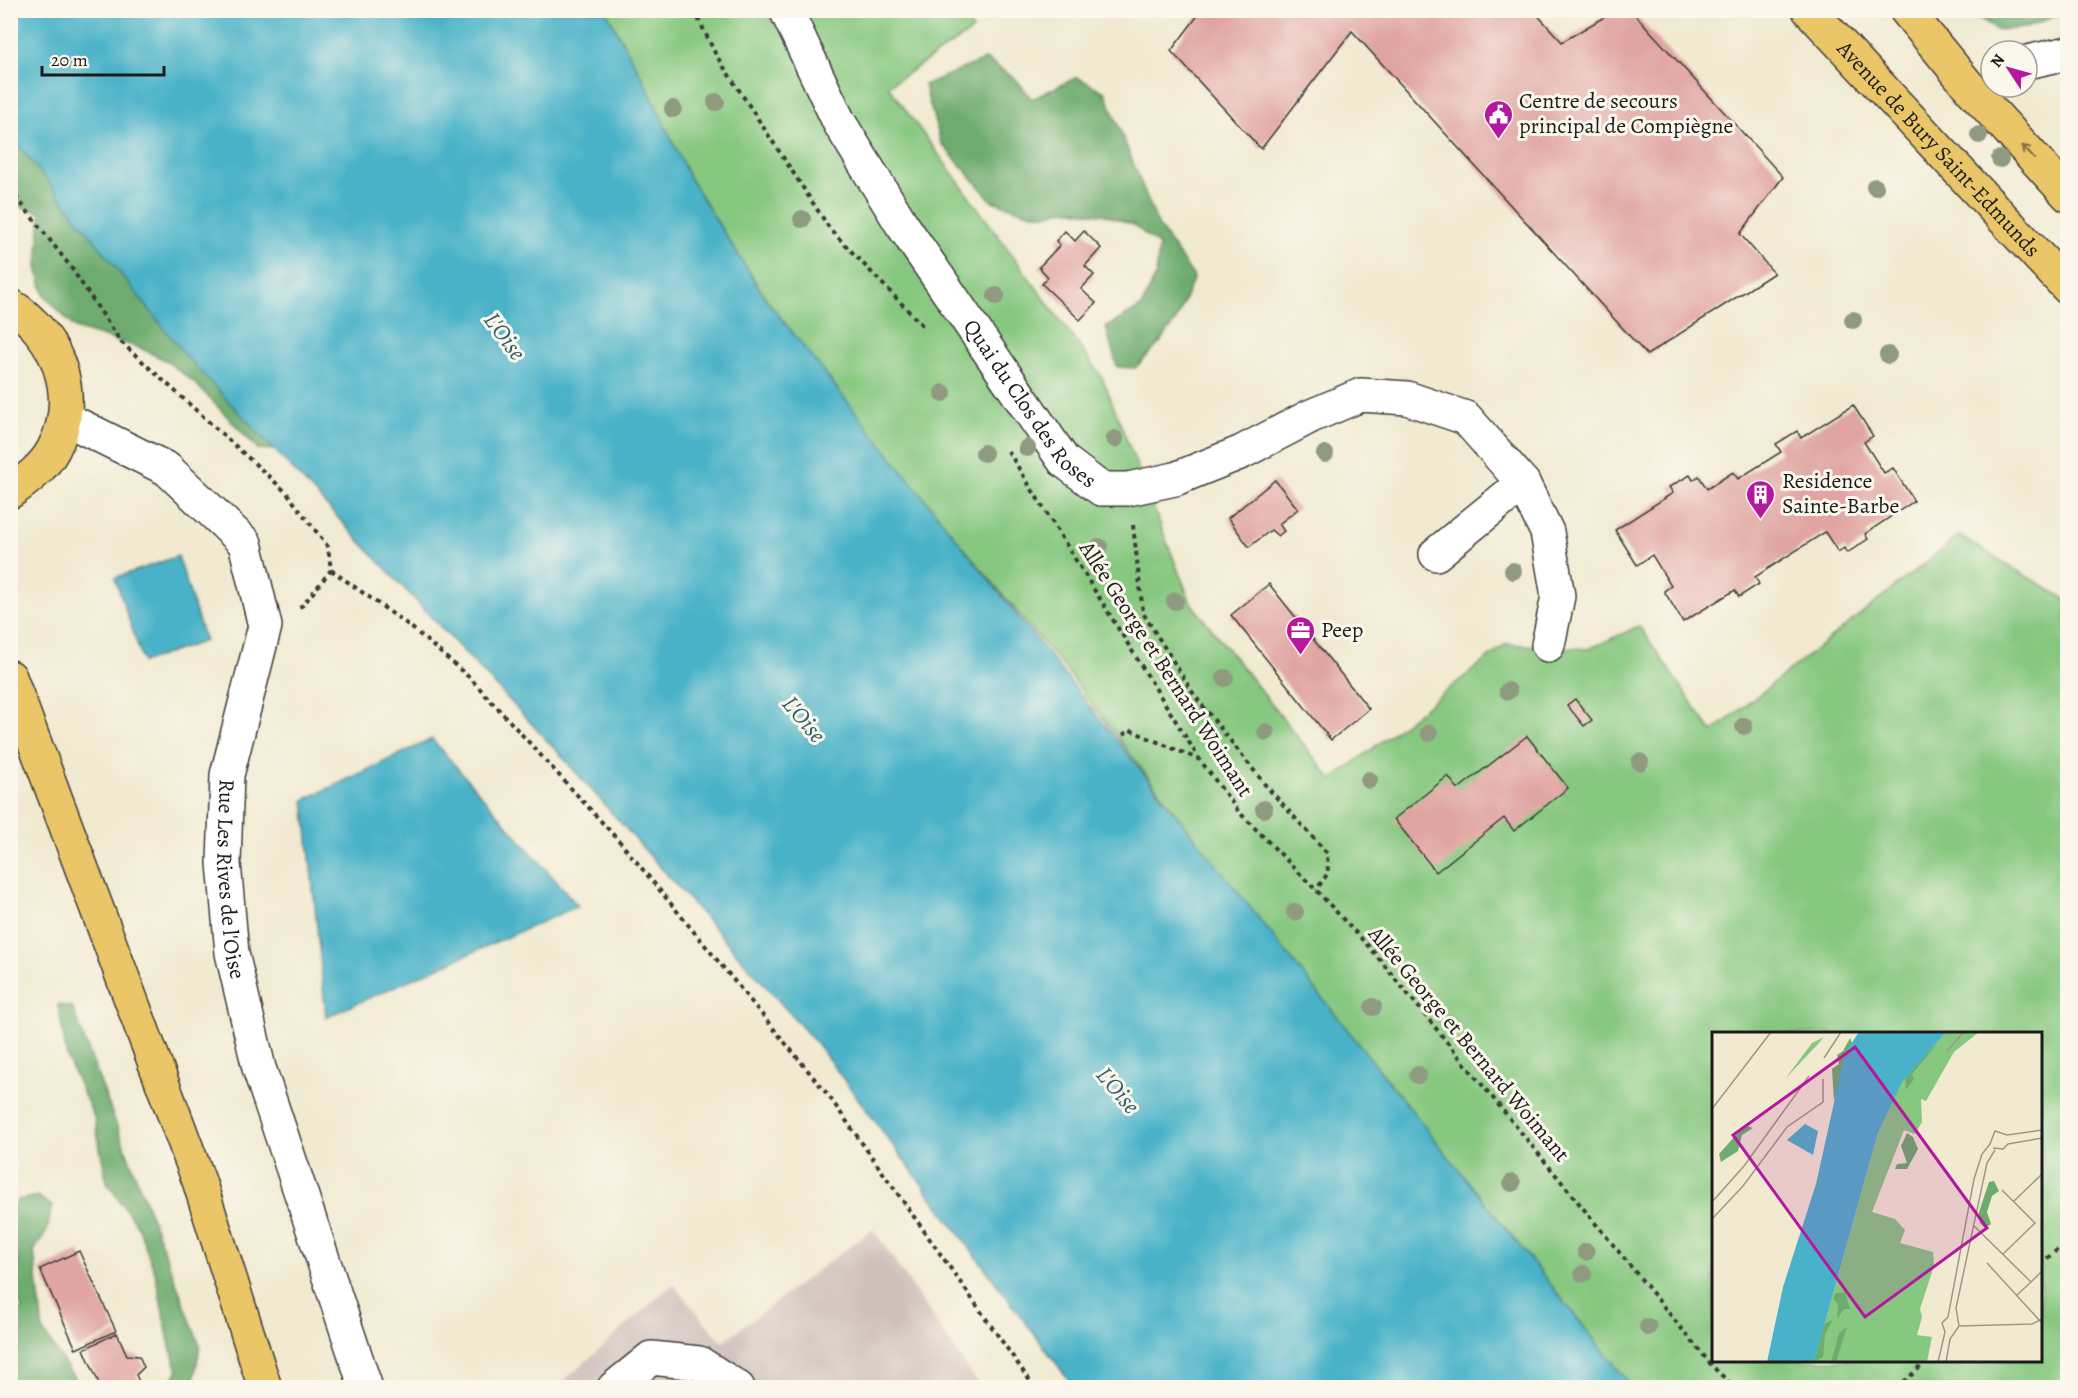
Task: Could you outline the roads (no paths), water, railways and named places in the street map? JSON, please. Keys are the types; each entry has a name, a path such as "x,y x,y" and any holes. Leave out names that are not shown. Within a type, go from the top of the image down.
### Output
{"main road":[{"name":"Avenue de Bury Saint-Edmunds","path":"1809,10 2067,288"},
{"path":"1906,10 1979,82"},
{"path":"1993,99 2067,195"},
{"path":"10,305 38,326 56,353 65,385 64,418 52,450 32,477 10,492"},
{"path":"10,677 199,1181 265,1388"}],"street":[{"name":"Quai du Clos des Roses","path":"786,10 839,122 895,213 1064,461 1101,489 1128,489 1175,480 1242,452 1311,416 1361,395 1407,398 1466,418 1522,483"},
{"path":"2039,59 2067,53"},
{"name":"Rue Les Rives de l'Oise","path":"64,418 167,469 244,543 265,626 227,775 224,863 232,953 259,1068 366,1388"},
{"path":"1436,554 1522,483 1547,532 1558,596 1548,645"},
{"path":"614,1388 651,1358 699,1363 738,1388"}],"water":[{"name":"L'Oise","path":"11,10 606,11 646,85 690,179 768,302 1632,1387 1074,1387 817,1044 556,750 186,356 11,135"},
{"path":"178,556 205,641 143,662 115,578"},
{"path":"432,739 578,906 326,1017 304,800"}],"place":[{"name":"Centre de secours principal de Compiègne","path":"1498,140"},
{"name":"Residence Sainte-Barbe","path":"1761,520"},
{"name":"Peep","path":"1300,656"}]}
